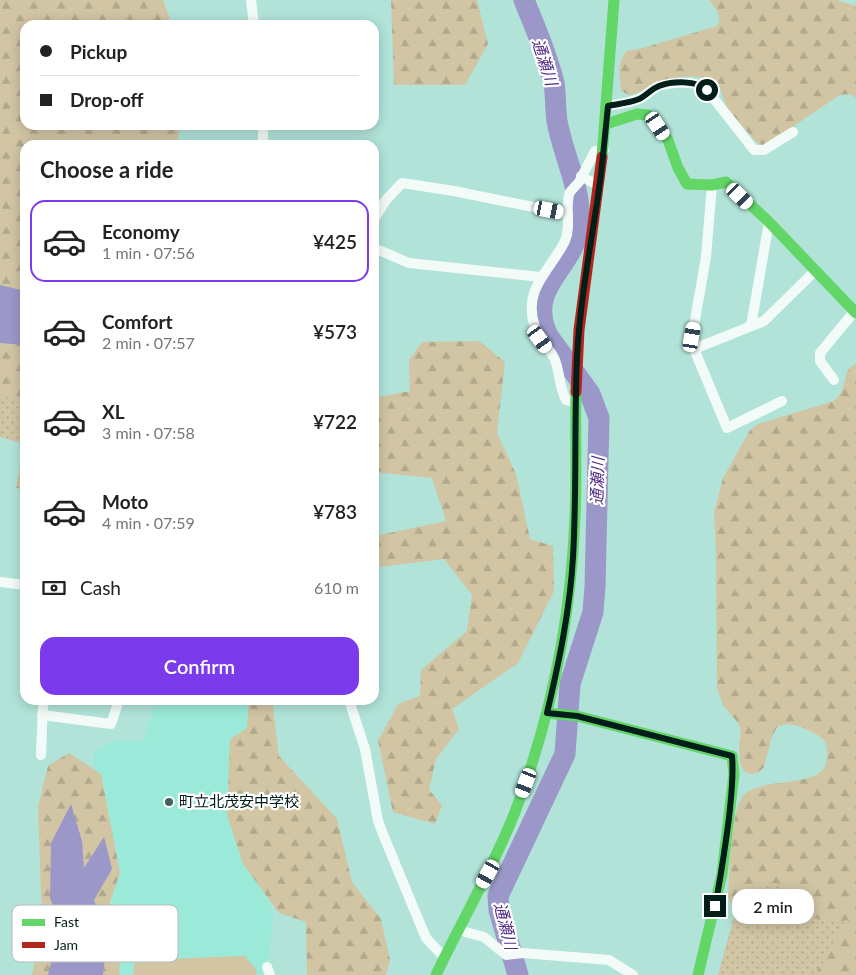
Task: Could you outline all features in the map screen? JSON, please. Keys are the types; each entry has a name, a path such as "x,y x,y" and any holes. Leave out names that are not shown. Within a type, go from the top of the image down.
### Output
{"street":[{"path":"251,0 253,20"},
{"path":"436,975 488,874 526,783 547,713 563,638 573,559 577,356 584,284 604,150 614,0"},
{"path":"608,106 639,99 659,86 684,82 694,83 703,86 707,90 754,150 764,150 794,132"},
{"path":"606,124 637,114 648,115 668,140 680,176 687,184 712,185 726,182 769,222 855,312 820,353 820,361 834,380"},
{"path":"576,398 566,400 561,391 555,359 540,339 535,328 532,316 532,302 540,278 565,240 569,228 570,192 580,179 595,151 604,150"},
{"path":"580,179 599,186"},
{"path":"379,211 386,200 402,183 454,191 568,214"},
{"path":"712,185 706,256 692,337 694,349 727,428 782,401"},
{"path":"751,326 769,222"},
{"path":"379,250 409,263 540,278"},
{"path":"694,349 764,320 815,270"},
{"path":"0,582 20,584"},
{"path":"41,755 44,705"},
{"path":"42,714 111,724 117,705"},
{"path":"351,705 365,749 378,821 426,938 444,957"},
{"path":"547,713 577,716 732,756 734,774 722,874 698,975"},
{"path":"458,930 484,937 506,955 523,953 609,960 633,975"}],"shaded area":[{"path":"0,285 20,290 20,345 0,343"},
{"name":"町立北茂安中学校","path":"155,705 258,705 246,852 274,915 266,975 116,975 117,962 178,962 178,905 113,905 93,753 112,741 144,741"},
{"path":"71,804 82,841 84,868 104,837 112,869 94,900 96,905 52,905 50,898 51,843"},
{"path":"51,962 105,962 103,975 48,975"}],"green space":[{"path":"0,0 163,0 170,20 20,20 20,130 179,130 178,140 20,140 20,399 0,396"},
{"path":"391,0 477,0 488,44 465,85 394,85"},
{"path":"709,0 836,0 856,6 856,98 850,94 840,95 764,146 756,142 729,110 718,85 711,80 685,77 668,80 634,94 629,95 621,91 619,69 622,57 627,51 717,26 719,15"},
{"path":"479,341 505,362 497,433 516,474 530,539 553,546 554,591 518,663 452,709 459,729 436,759 429,790 442,805 435,824 393,812 378,741 398,704 420,696 421,670 467,631 472,595 444,559 380,567 379,535 446,521 432,478 379,473 379,397 410,391 409,360 422,342"},
{"path":"856,364 856,974 813,975 823,963 829,949 848,920 840,922 826,921 791,909 786,906 778,884 772,882 743,902 731,903 728,898 735,815 743,796 759,787 815,776 822,771 827,761 827,748 823,739 809,731 793,725 783,725 778,726 772,736 764,767 758,773 751,774 744,771 740,763 739,744 741,734 739,724 723,705 717,688 714,512 723,478 750,430 758,424 834,401 841,393 849,368"},
{"path":"0,396 20,399 20,443 0,437"},
{"path":"20,468 20,489 16,488"},
{"path":"249,705 273,705 279,756 337,819 352,882 381,919 390,960 386,975 307,975 306,922 279,913 243,864 227,815 230,739 247,728"},
{"path":"69,753 101,774 120,873 109,905 41,905 38,807 48,766"},
{"path":"856,760 856,975 718,975 748,865"},
{"path":"245,956 257,971 256,975 133,975 135,962 178,962 178,958"},
{"path":"34,962 120,962 119,975 32,975"}],"waterway":[{"name":"通瀬川","path":"518,975 499,910 498,896 565,754 570,684 593,612 599,418 590,394 548,336 542,318 542,303 546,290 570,253 576,240 579,211 575,185 557,121 554,83 524,0"}],"traffic: fast":[{"path":"602,157 614,0"},
{"path":"606,124 637,114 648,115 668,140 678,168 687,184 712,185 726,182 769,222 856,313"},
{"path":"436,975 487,874 515,812 528,776 549,704 564,630 573,555 576,501 576,392"},
{"path":"547,713 577,716 732,756 734,774 722,874 698,975"}],"traffic: jam":[{"path":"576,392 579,330 602,157"}],"place":[{"name":"町立北茂安中学校","path":"169,802"}],"route":[{"path":"707,90 703,86 684,82 659,86 639,99 608,106 604,150 584,284 577,356 573,559 558,668 547,713 577,716 732,756 734,774 722,874 715,906"}]}
